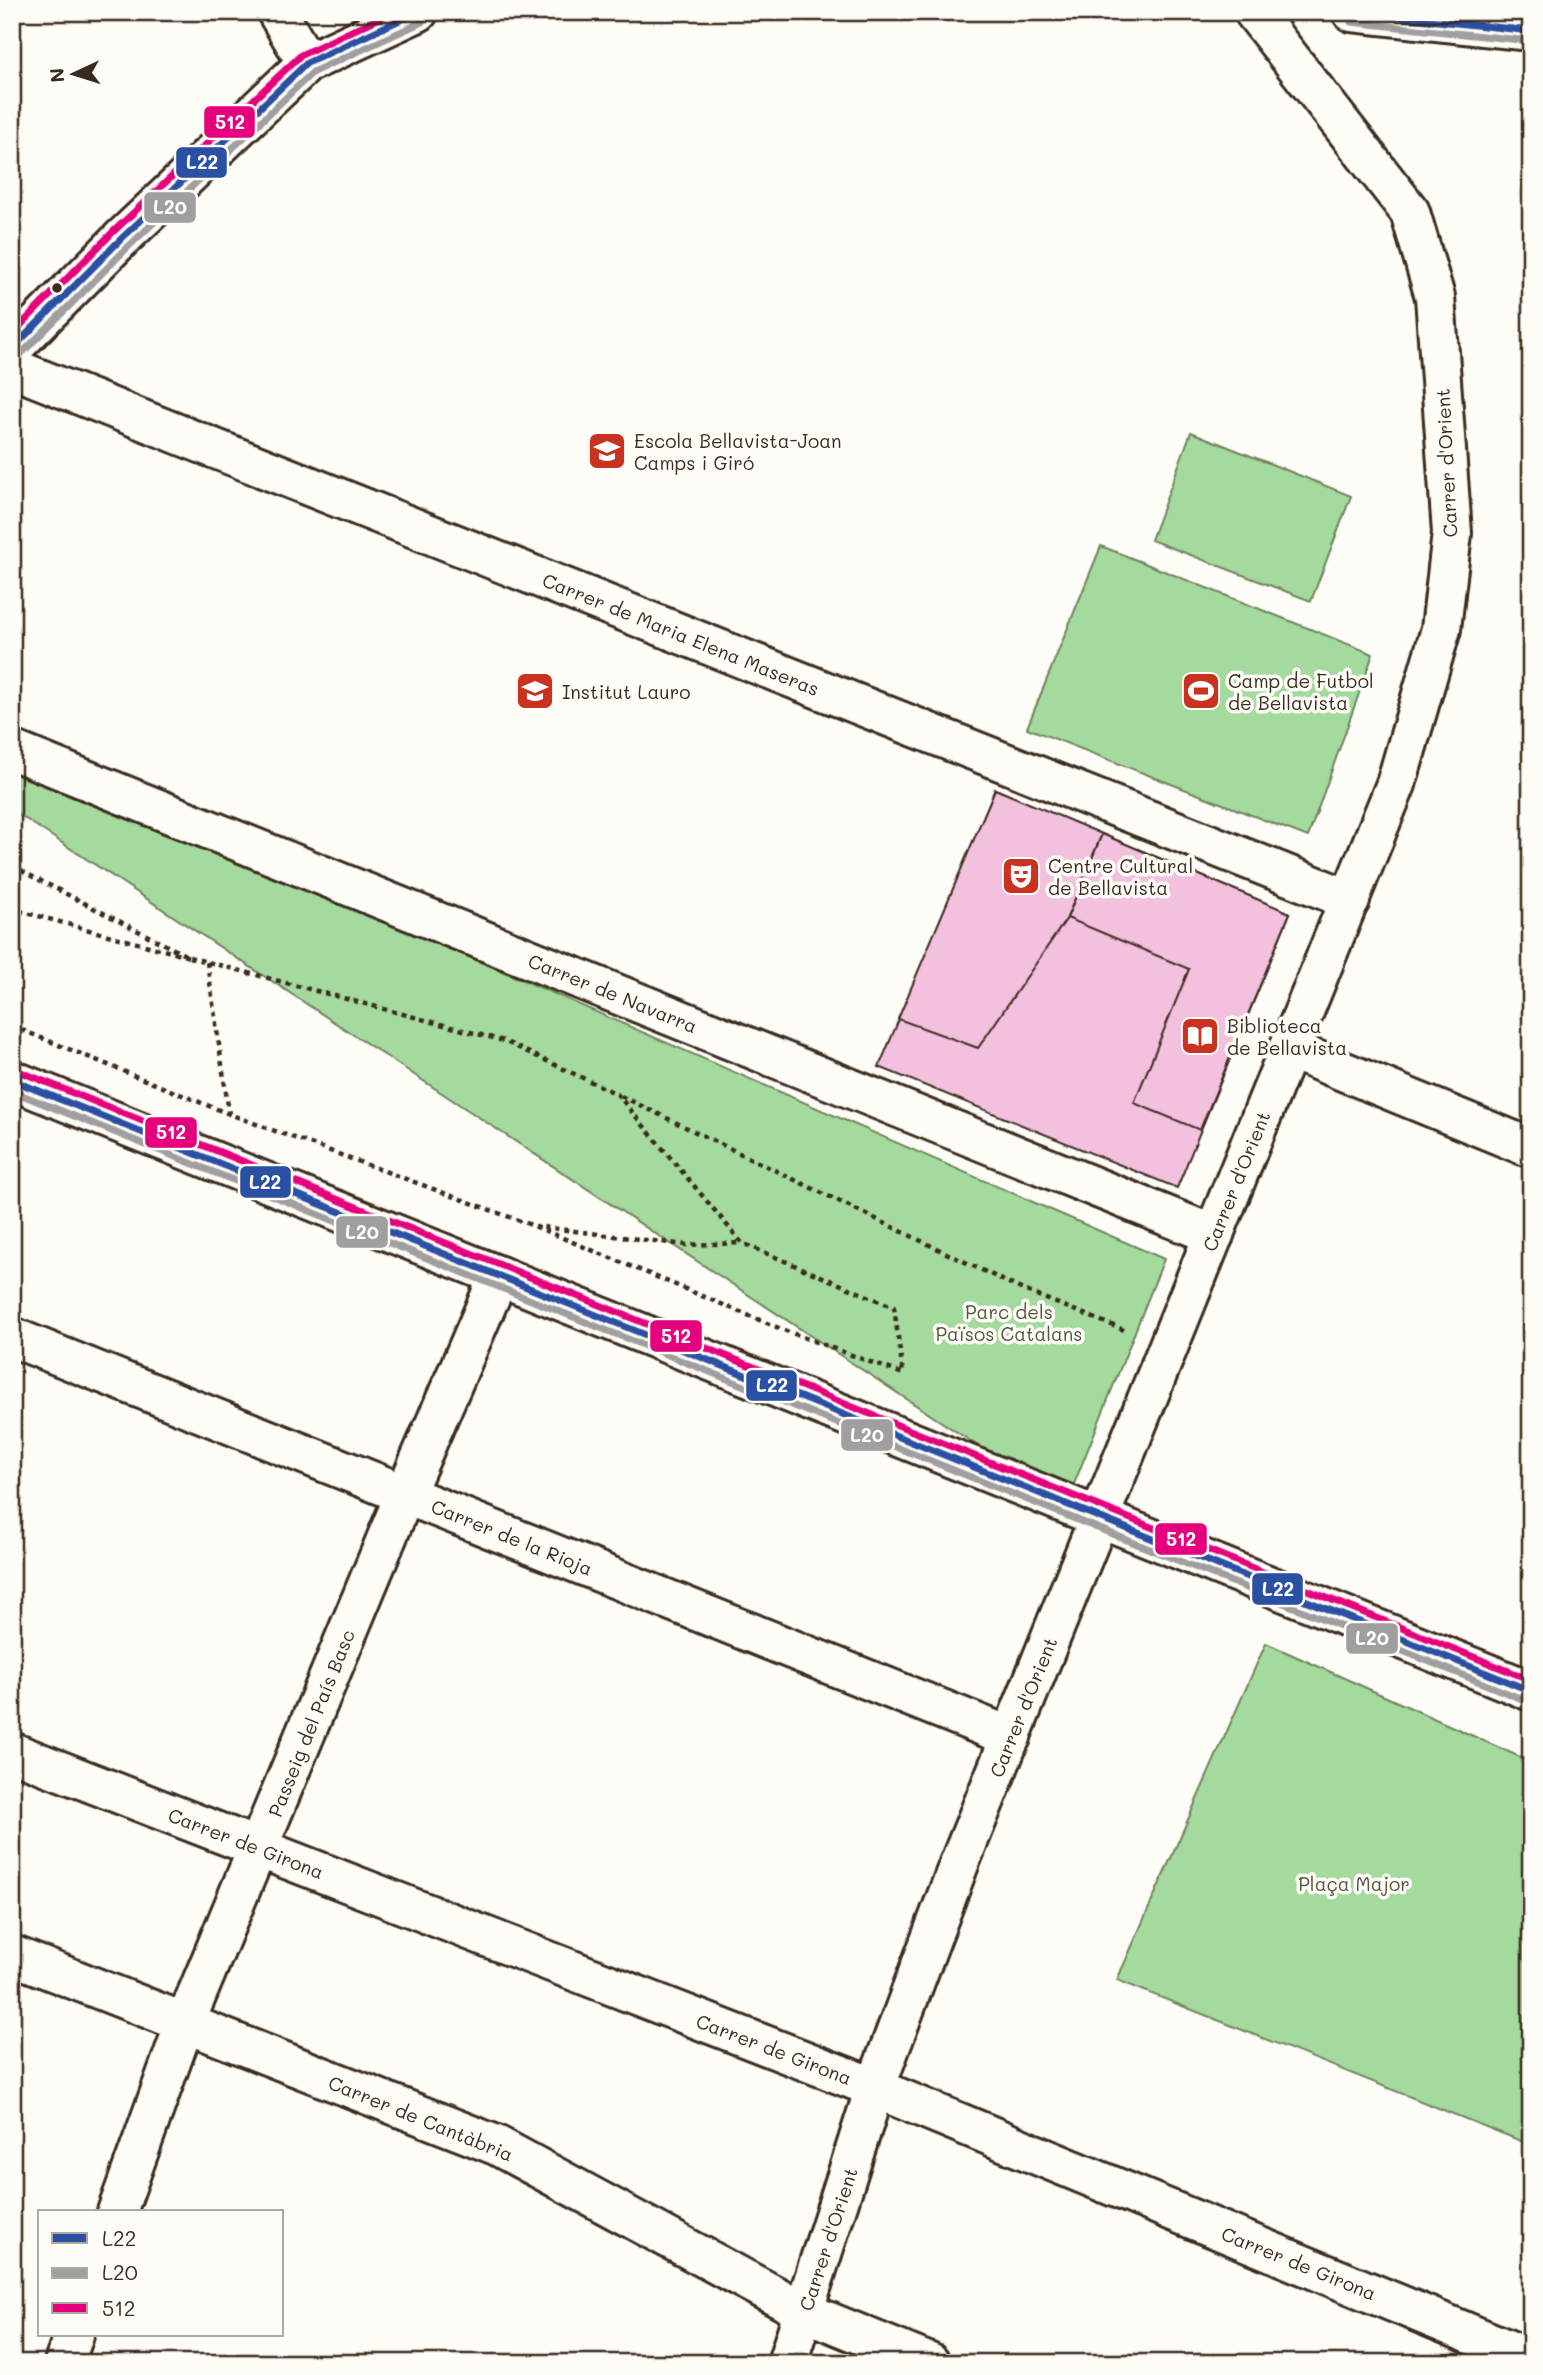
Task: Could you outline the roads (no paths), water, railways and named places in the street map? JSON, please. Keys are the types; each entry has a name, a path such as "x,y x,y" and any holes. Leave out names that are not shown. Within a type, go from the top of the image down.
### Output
{"street":[{"path":"277,12 307,63"},
{"path":"12,349 121,239 307,63 418,12"},
{"name":"Carrer d'Orient","path":"787,2363 875,2088 960,1864 1396,784 1441,629 1452,533 1436,297 1410,212 1254,12"},
{"path":"1352,12 1531,31"},
{"name":"Carrer de Maria Elena Maseras","path":"12,368 1350,900"},
{"name":"Carrer de Navarra","path":"12,750 1214,1235"},
{"path":"1289,1049 1531,1148"},
{"path":"12,1080 1531,1691"},
{"name":"Passeig del País Basc","path":"118,2210 185,2023 405,1494 499,1276"},
{"name":"Carrer de la Rioja","path":"12,1337 1011,1737"},
{"name":"Carrer de Girona","path":"12,1752 875,2088 1531,2359"},
{"name":"Carrer de Cantàbria","path":"12,1955 496,2145 805,2312 930,2363"},
{"path":"64,2363 74,2336"}],"place":[{"name":"Escola Bellavista-Joan Camps i Giró","path":"607,451"},
{"name":"Institut Lauro","path":"535,691"},
{"name":"Camp de Futbol de Bellavista","path":"1201,691"},
{"name":"Centre Cultural de Bellavista","path":"1021,876"},
{"name":"Biblioteca de Bellavista","path":"1200,1036"}],"park label":[{"name":"Parc dels Països Catalans","path":"1009,1322"},
{"name":"Plaça Major","path":"1354,1883"}]}
